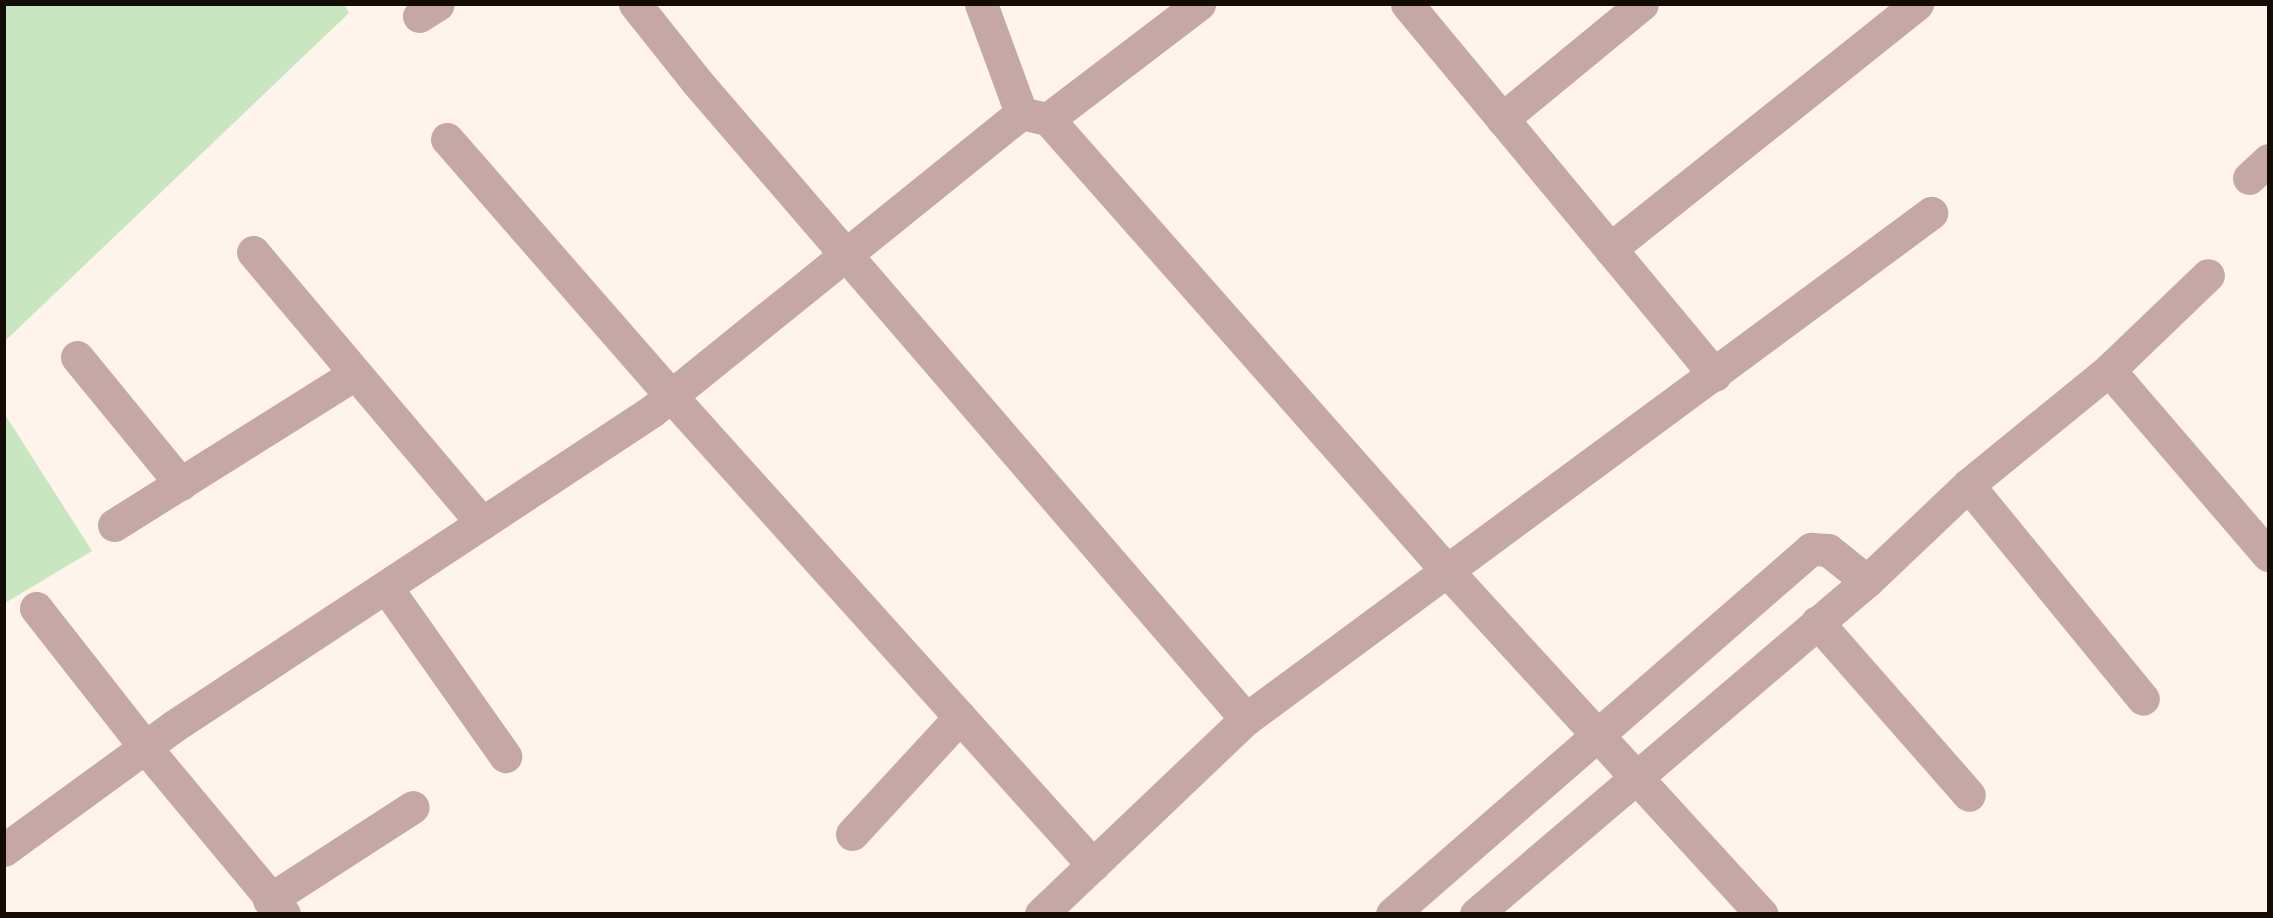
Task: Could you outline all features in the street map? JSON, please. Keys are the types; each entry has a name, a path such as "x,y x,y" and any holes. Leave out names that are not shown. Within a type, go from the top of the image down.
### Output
{"street":[{"path":"635,4 1246,719"},
{"path":"981,4 1035,116 1762,914"},
{"path":"4,850 145,747 671,396 847,254 1035,116 1199,4"},
{"path":"1407,4 1715,375"},
{"path":"1502,119 1642,4"},
{"path":"1610,249 1917,4"},
{"path":"447,139 671,396 1093,865"},
{"path":"1041,914 1246,719 1449,573 1931,213"},
{"path":"253,252 482,523"},
{"path":"1476,914 1867,581 1968,485 2109,370 2208,275"},
{"path":"77,357 182,484"},
{"path":"2109,370 2268,555"},
{"path":"114,525 355,374"},
{"path":"1968,485 2143,699"},
{"path":"1392,914 1811,549 1828,550 1867,581"},
{"path":"386,587 505,756"},
{"path":"36,608 145,747 276,907 413,807"},
{"path":"1817,622 1969,795"},
{"path":"852,834 960,717"}],"green space":[{"path":"5,4 344,4 349,13 5,341"},
{"path":"4,413 92,551 5,603 4,603"}]}
